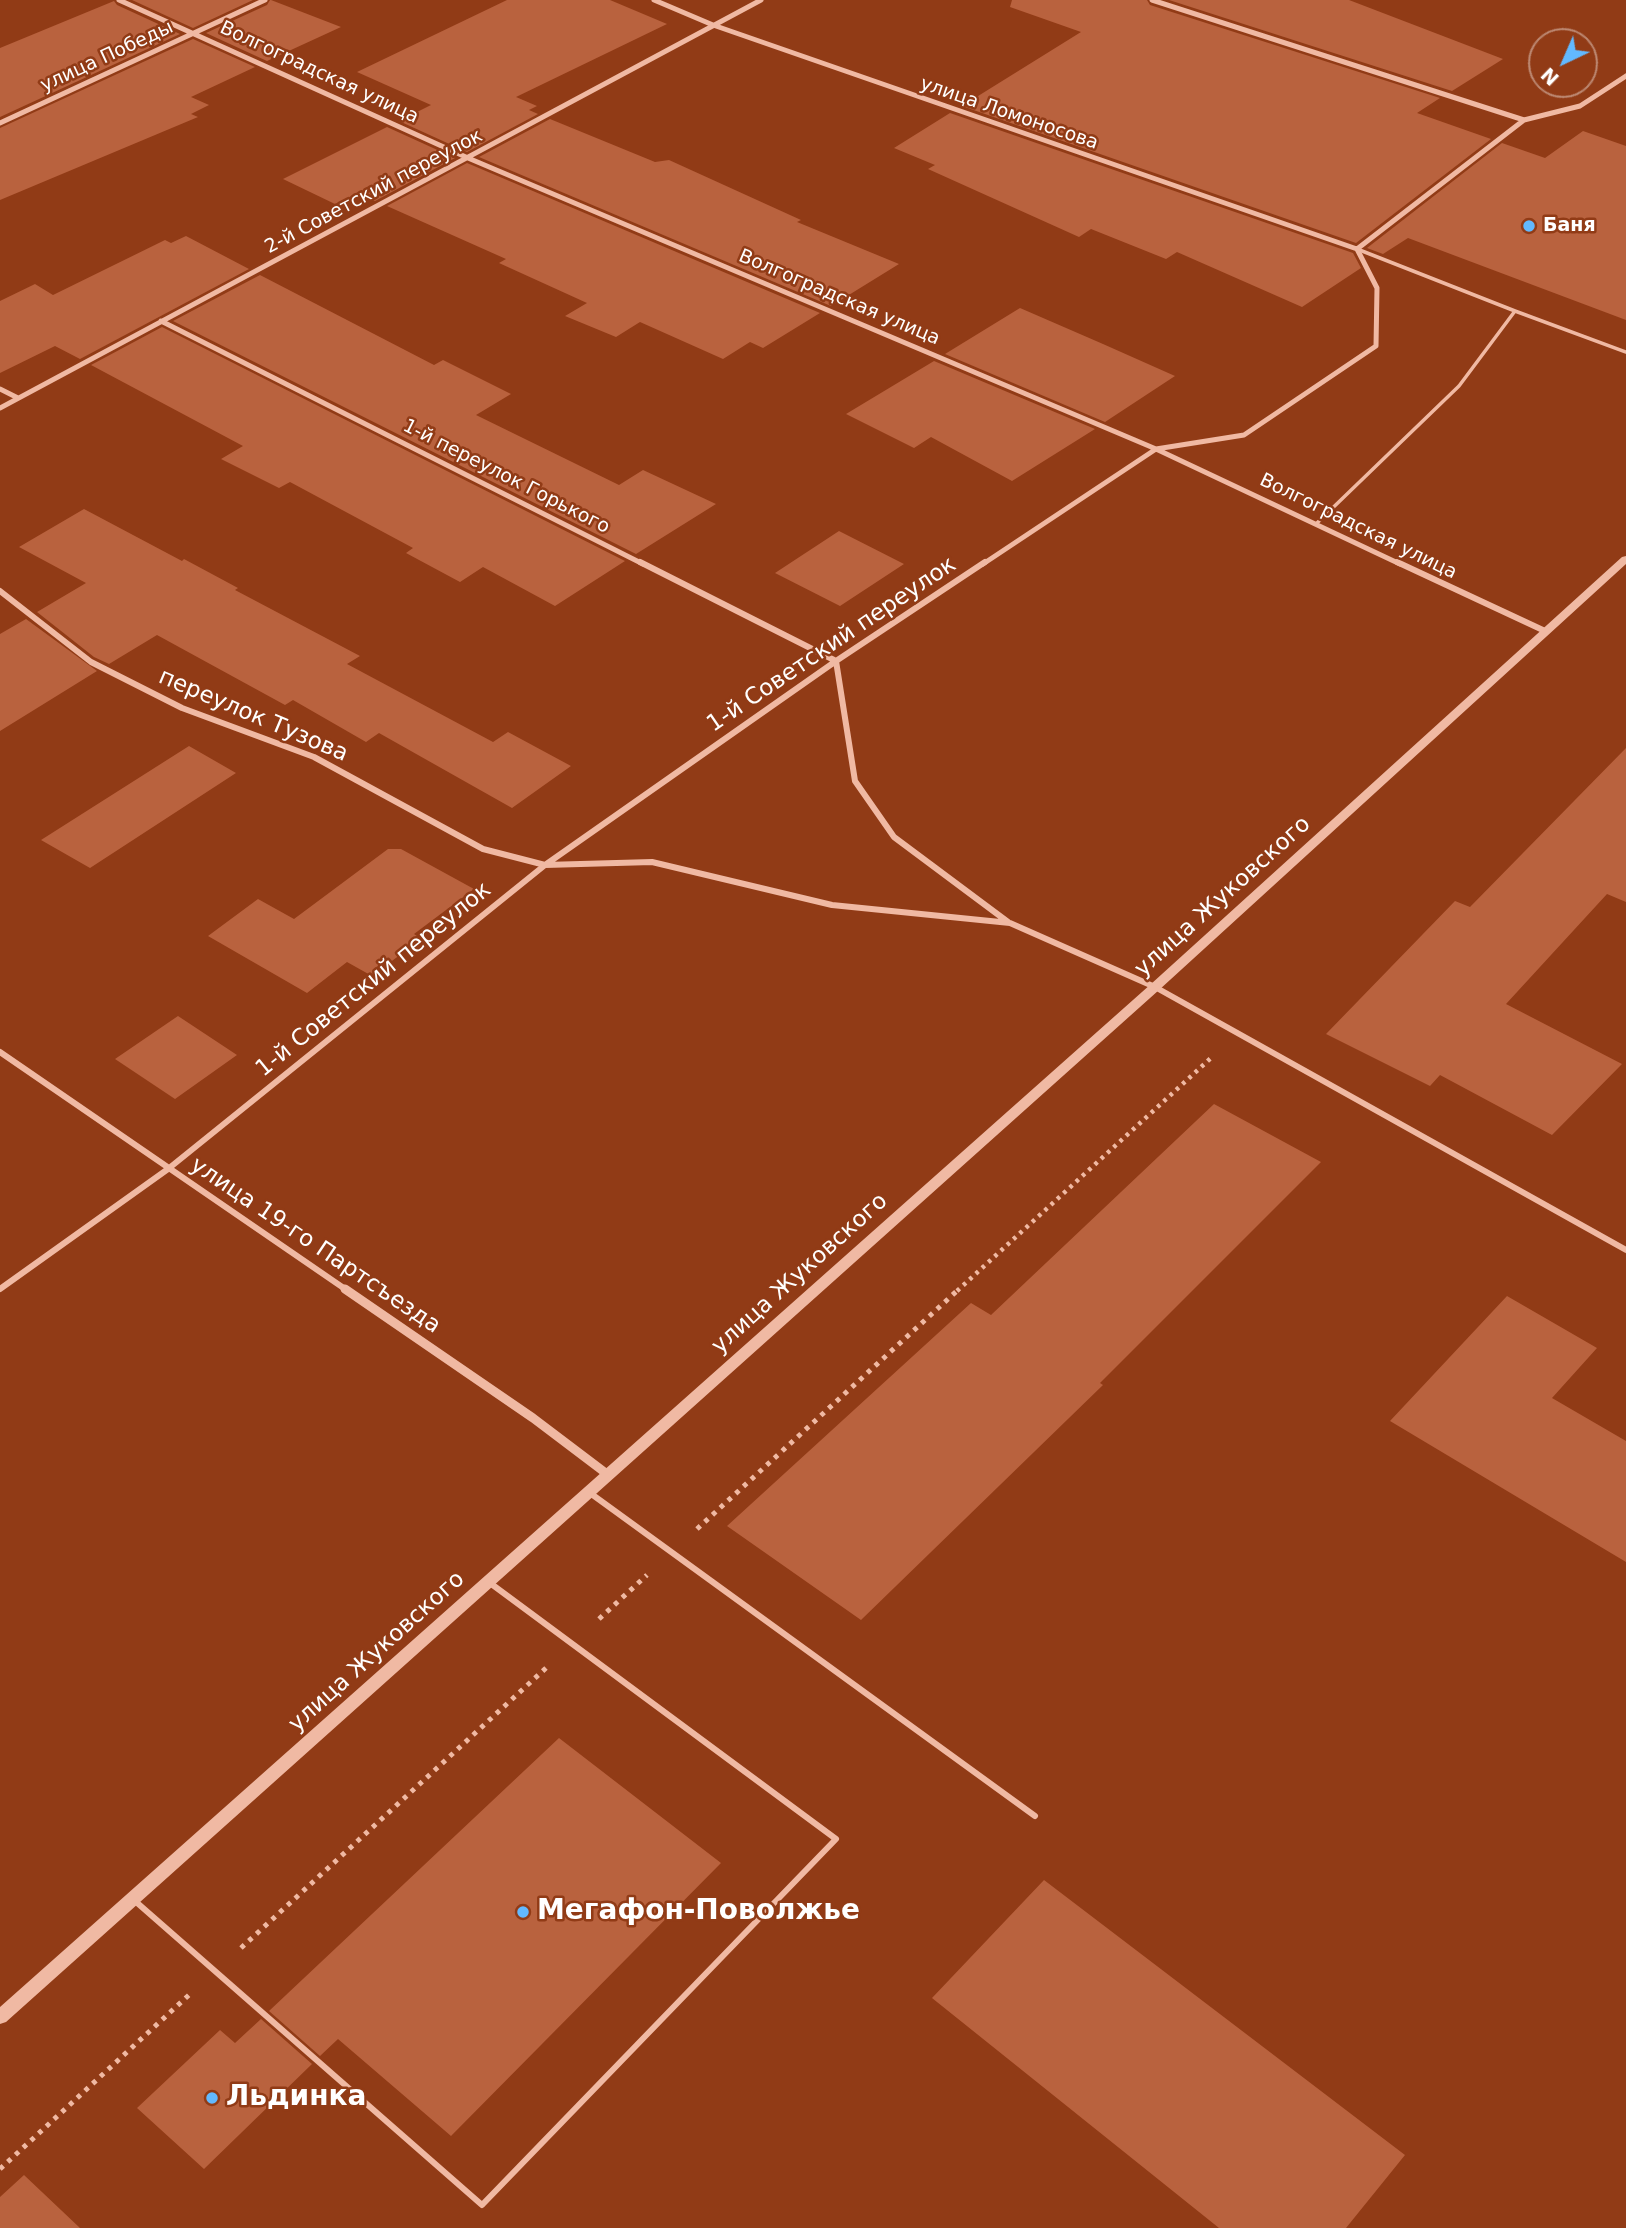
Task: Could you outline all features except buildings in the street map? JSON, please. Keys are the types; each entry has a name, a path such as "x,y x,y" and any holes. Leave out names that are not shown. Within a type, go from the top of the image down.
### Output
{"street":[{"name":"Волгоградская улица","path":"118,0 467,158 1156,449 1317,523 1482,604 1545,631"},
{"name":"улица Победы","path":"0,123 265,0"},
{"name":"улица Ломоносова","path":"654,0 713,25 1357,249"},
{"name":"2-й Советский переулок","path":"0,408 761,0"},
{"path":"1152,0 1524,120"},
{"path":"1357,249 1524,120 1580,106 1626,76"},
{"name":"1-й Советский переулок","path":"0,1289 168,1168 545,865 836,661 1156,449 1244,435 1376,346 1377,288 1357,249"},
{"name":"1-й переулок Горького","path":"161,321 836,661"},
{"path":"0,389 18,398"},
{"name":"улица Жуковского","path":"0,2017 1155,987 1626,559"},
{"name":"переулок Тузова","path":"0,591 91,662 181,708 314,757 482,849 545,865 652,862 832,905 1010,923"},
{"path":"0,606 10,600"},
{"path":"836,661 855,781 894,837 1010,923 1155,987 1626,1250"},
{"name":"улица 19-го Партсъезда","path":"0,1052 533,1418 607,1474"}],"lane":[{"path":"1357,249 1626,352"},
{"path":"1317,523 1459,386 1515,311"},
{"path":"588,1491 1035,1816"},
{"path":"133,1898 482,2205 836,1839 488,1581"}],"path":[{"path":"0,2169 1207,1061"}],"place":[{"name":"Баня","path":"1529,226"},
{"name":"Мегафон-Поволжье","path":"523,1912"},
{"name":"Льдинка","path":"212,2098"}]}
